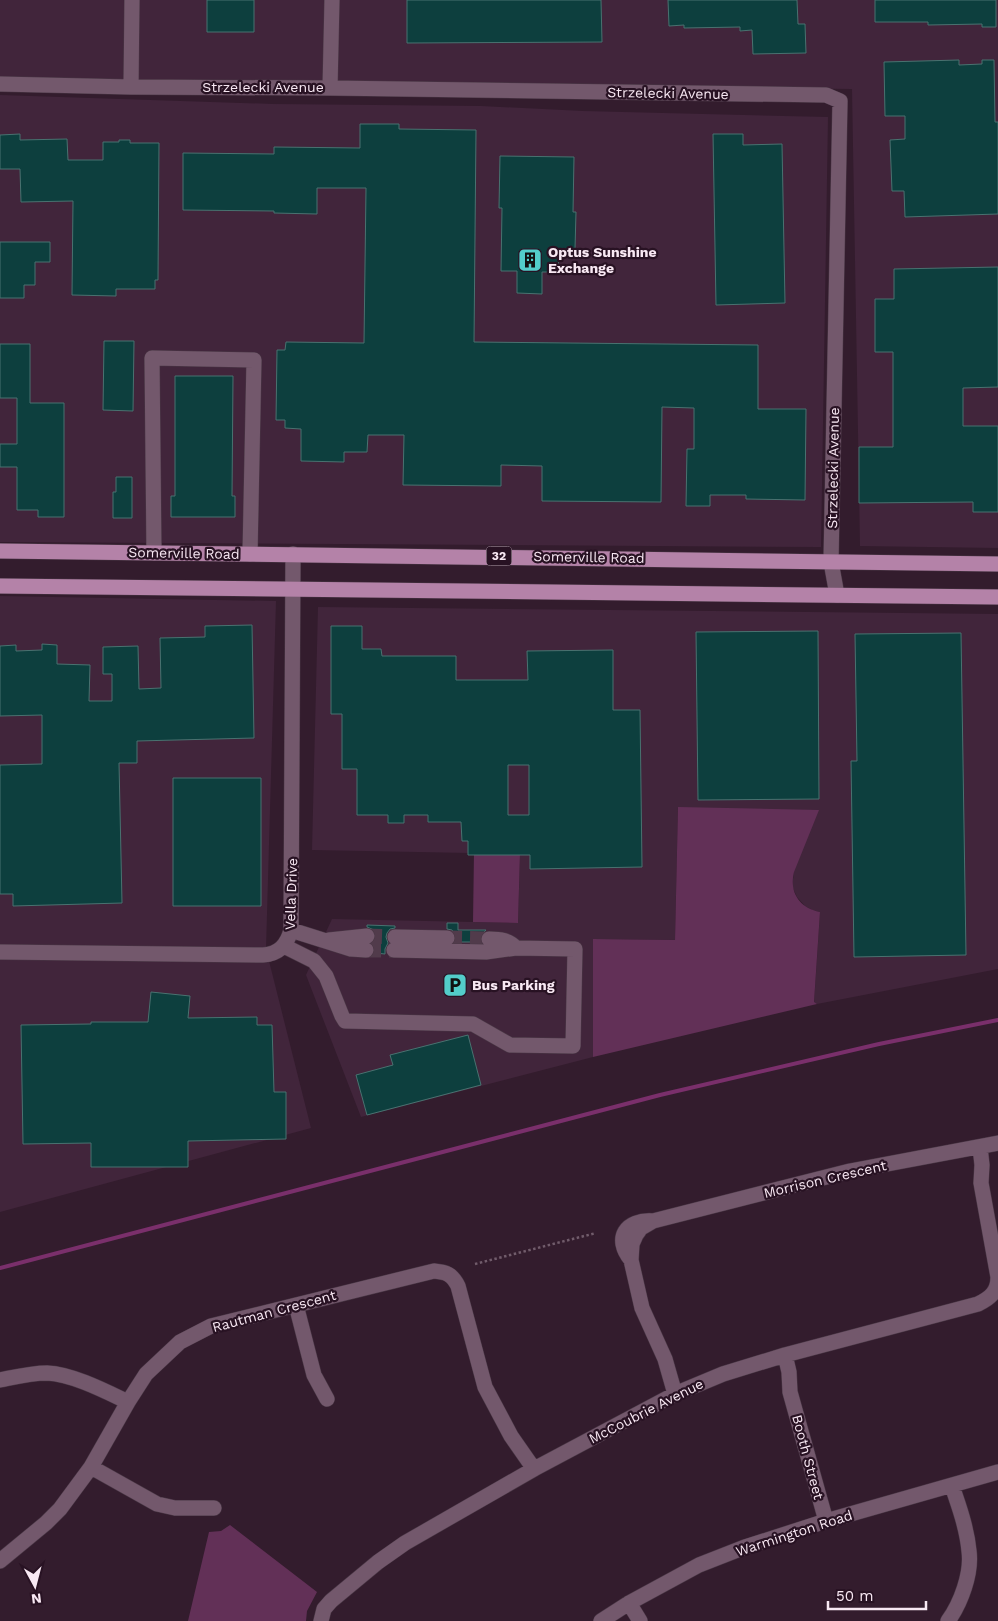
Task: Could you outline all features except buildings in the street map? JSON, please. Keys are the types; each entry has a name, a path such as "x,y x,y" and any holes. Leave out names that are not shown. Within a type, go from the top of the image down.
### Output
{"main road":[{"name":"Somerville Road","path":"0,551 998,564"},
{"path":"0,586 998,597"}],"street":[{"path":"131,87 132,0"},
{"path":"330,88 332,0"},
{"name":"Strzelecki Avenue","path":"0,84 826,95 840,101 831,562 837,595"},
{"path":"154,553 152,358 254,360 250,554"},
{"name":"Vella Drive","path":"0,952 263,955 274,953 284,946 291,930 293,554"},
{"path":"291,930 351,949 367,943"},
{"path":"284,946 314,961 326,976 342,1016 346,1021 473,1024 510,1045 573,1046 575,949 516,948 486,952 395,944 447,938"},
{"path":"490,939 511,943 516,948"},
{"name":"Morrison Crescent","path":"681,1391 642,1308 631,1260 625,1253 623,1242 626,1229 632,1223 653,1220 850,1172 998,1143"},
{"name":"McCoubrie Avenue","path":"320,1621 324,1609 331,1601 378,1562 405,1543 530,1472 681,1391 723,1374 978,1304 988,1299 998,1286 998,1278 981,1183 974,1166 975,1147"},
{"name":"Rautman Crescent","path":"0,1561 46,1524 60,1509 91,1466 146,1374 180,1342 212,1326 434,1271 444,1272 453,1276 458,1286 485,1387 530,1472"},
{"path":"296,1305 314,1375 327,1399"},
{"name":"Booth Street","path":"780,1357 826,1522"},
{"path":"0,1380 30,1374 48,1373 67,1376 128,1402"},
{"path":"91,1466 157,1504 175,1508 214,1508"},
{"name":"Warmington Road","path":"601,1621 629,1603 699,1565 745,1547 998,1472"},
{"path":"948,1621 960,1601 970,1559 968,1542 952,1486"},
{"path":"629,1603 640,1621"}],"path":[{"path":"475,1264 596,1233"}],"shaded area":[{"path":"0,0 998,0 998,548 860,546 852,89 0,79"},
{"path":"0,95 273,104 481,106 583,111 828,117 821,547 0,542"},
{"path":"0,596 276,601 266,949 311,1128 0,1212"},
{"path":"318,607 998,614 998,969 817,1004 814,1003 820,912 805,906 797,897 792,886 794,872 678,807 675,940 593,939 593,1057 361,1117 306,975 332,919 518,923 520,854 312,850"},
{"path":"678,807 819,810 794,872 793,879 794,892 801,903 820,912 814,1002 817,1004 593,1057 593,939 675,940"},
{"path":"474,852 520,853 518,923 473,922"},
{"path":"230,1525 317,1592 307,1611 306,1621 188,1621 209,1532 221,1531"}],"waterway":[{"path":"0,1268 660,1095 879,1044 998,1020"}],"tunnel":[{"path":"367,936 395,937"},
{"path":"447,938 489,939"},
{"path":"366,950 394,950"}],"place":[{"name":"Optus Sunshine Exchange","path":"530,260"},
{"name":"Bus Parking","path":"455,985"}]}
